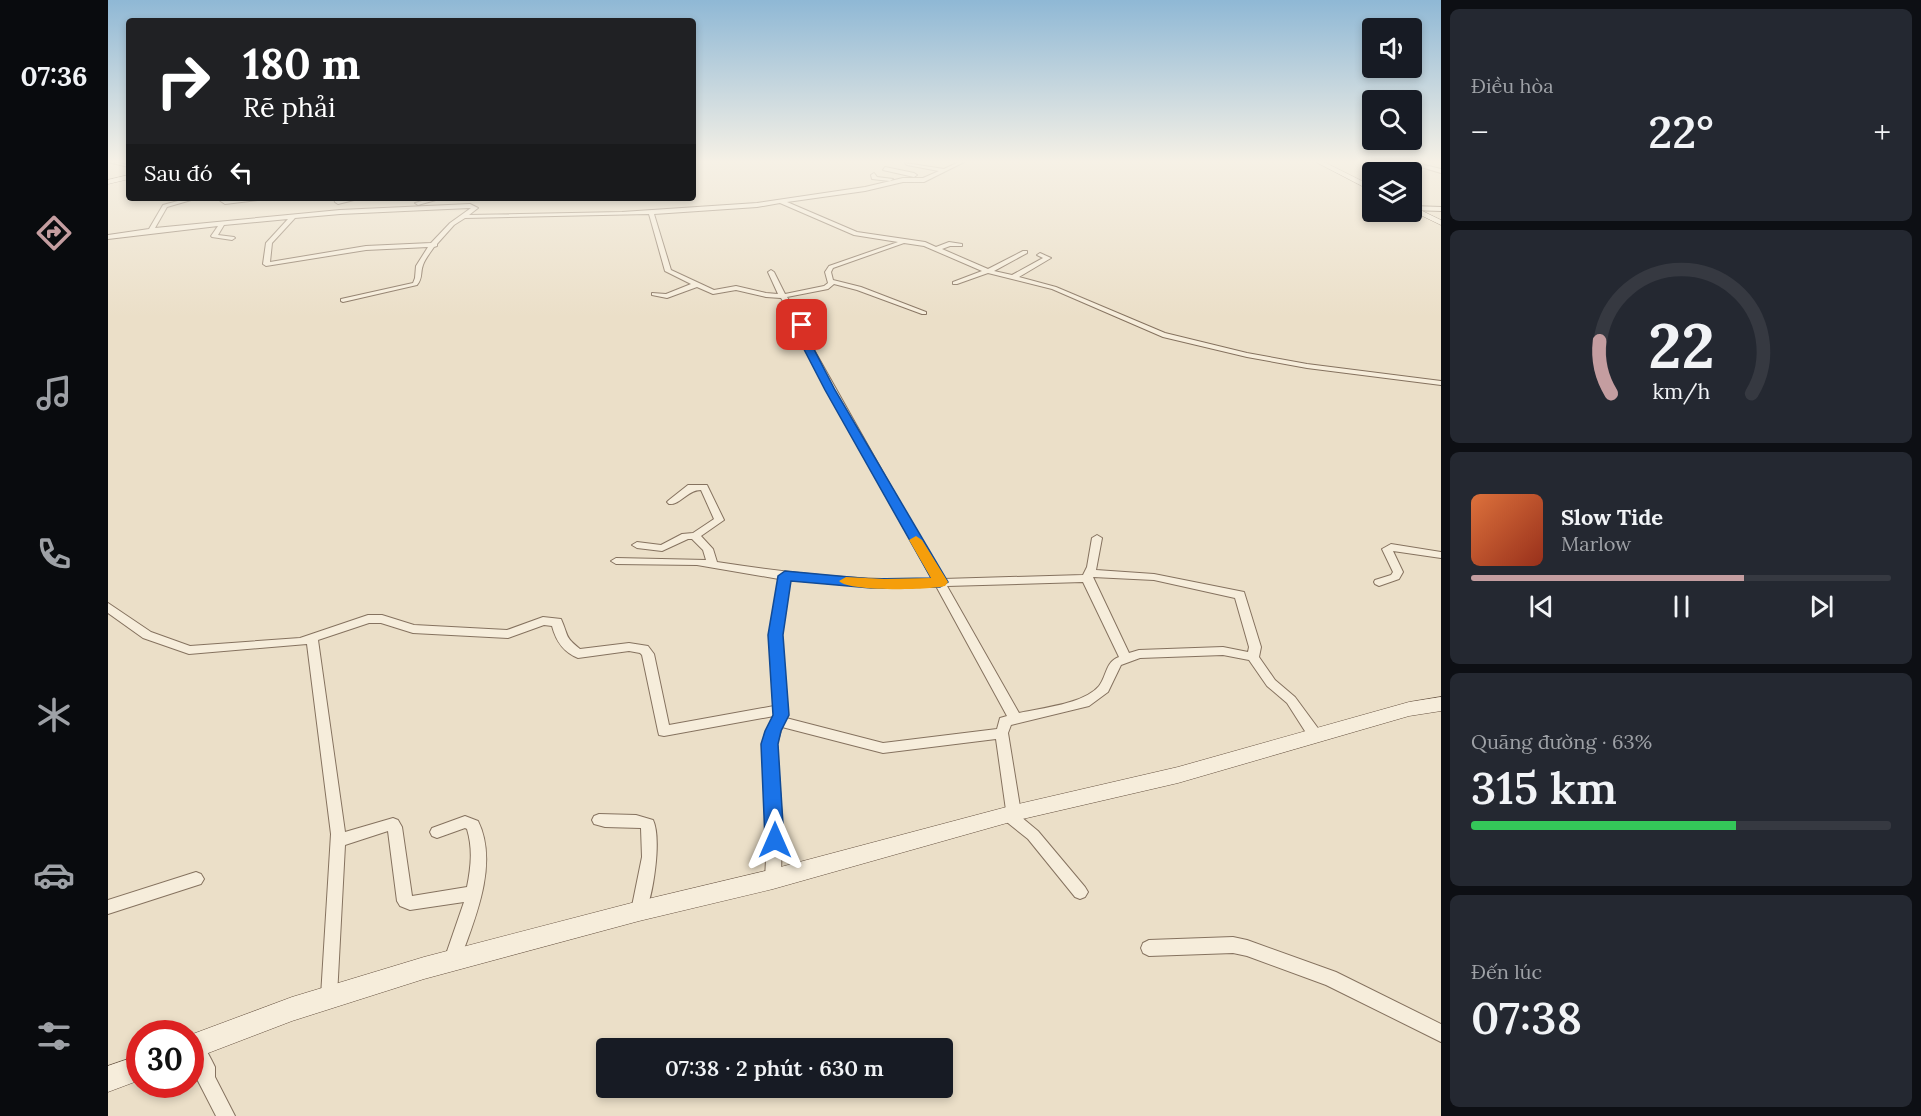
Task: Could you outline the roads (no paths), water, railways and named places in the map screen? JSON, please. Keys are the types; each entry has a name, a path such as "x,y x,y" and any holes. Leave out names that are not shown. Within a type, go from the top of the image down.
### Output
{"street":[{"path":"151,231 161,213"},
{"path":"108,237 330,213"},
{"path":"343,300 415,284 419,278 418,267 453,221 469,213"},
{"path":"465,216 585,216 633,213"},
{"path":"651,213 667,269 713,292 729,288 784,296 826,288 832,282"},
{"path":"807,213 860,236 920,243 988,271 1062,291 1169,336 1307,366 1441,383"},
{"path":"1422,213 1441,223"},
{"path":"293,217 269,243 266,264 366,248 435,245"},
{"path":"222,224 214,236 232,238"},
{"path":"832,282 828,272 831,267 904,242"},
{"path":"936,249 948,244 960,245"},
{"path":"950,254 972,246"},
{"path":"955,283 988,271 1025,252"},
{"path":"1014,277 1048,258 1040,255"},
{"path":"771,272 802,325 800,332 829,387 1015,718"},
{"path":"832,282 859,288 924,313"},
{"path":"654,294 665,296 696,285"},
{"path":"637,545 662,548 686,536 695,536 719,520 704,487 691,488 672,502"},
{"path":"695,536 708,549 712,564"},
{"path":"1098,538 1088,576 1126,658"},
{"path":"1379,582 1395,577 1398,572 1387,549 1391,547 1441,555"},
{"path":"616,561 712,564 785,576 871,584 1088,576 1154,577 1240,595 1255,647 1253,657"},
{"path":"774,879 776,821 770,744 780,715 776,635 785,576"},
{"path":"108,608 147,636 189,650 312,640 368,619 382,619 413,628 496,634 508,634 543,621 557,622 561,639 578,654 629,647 644,649 648,654 664,731 780,715 884,748 1002,733"},
{"path":"312,640 337,841 329,996"},
{"path":"1080,892 1033,835 1011,814 1002,733 1005,721 1085,703 1104,689 1112,669 1117,662 1126,658 1151,653 1223,651 1253,657 1271,683 1291,700 1315,735"},
{"path":"204,1043 329,996 452,961 639,911 774,879 1011,814 1178,774 1409,709 1441,704"},
{"path":"599,820 648,824 647,874 639,911"},
{"path":"437,832 465,822 473,825 476,832 478,872 475,893 452,961"},
{"path":"337,841 393,824 405,901 410,903 475,893"},
{"path":"108,907 196,879"},
{"path":"1149,948 1233,945 1247,948 1330,978 1441,1033"},
{"path":"204,1064 206,1078 226,1116"},
{"path":"108,1079 126,1072"}]}
